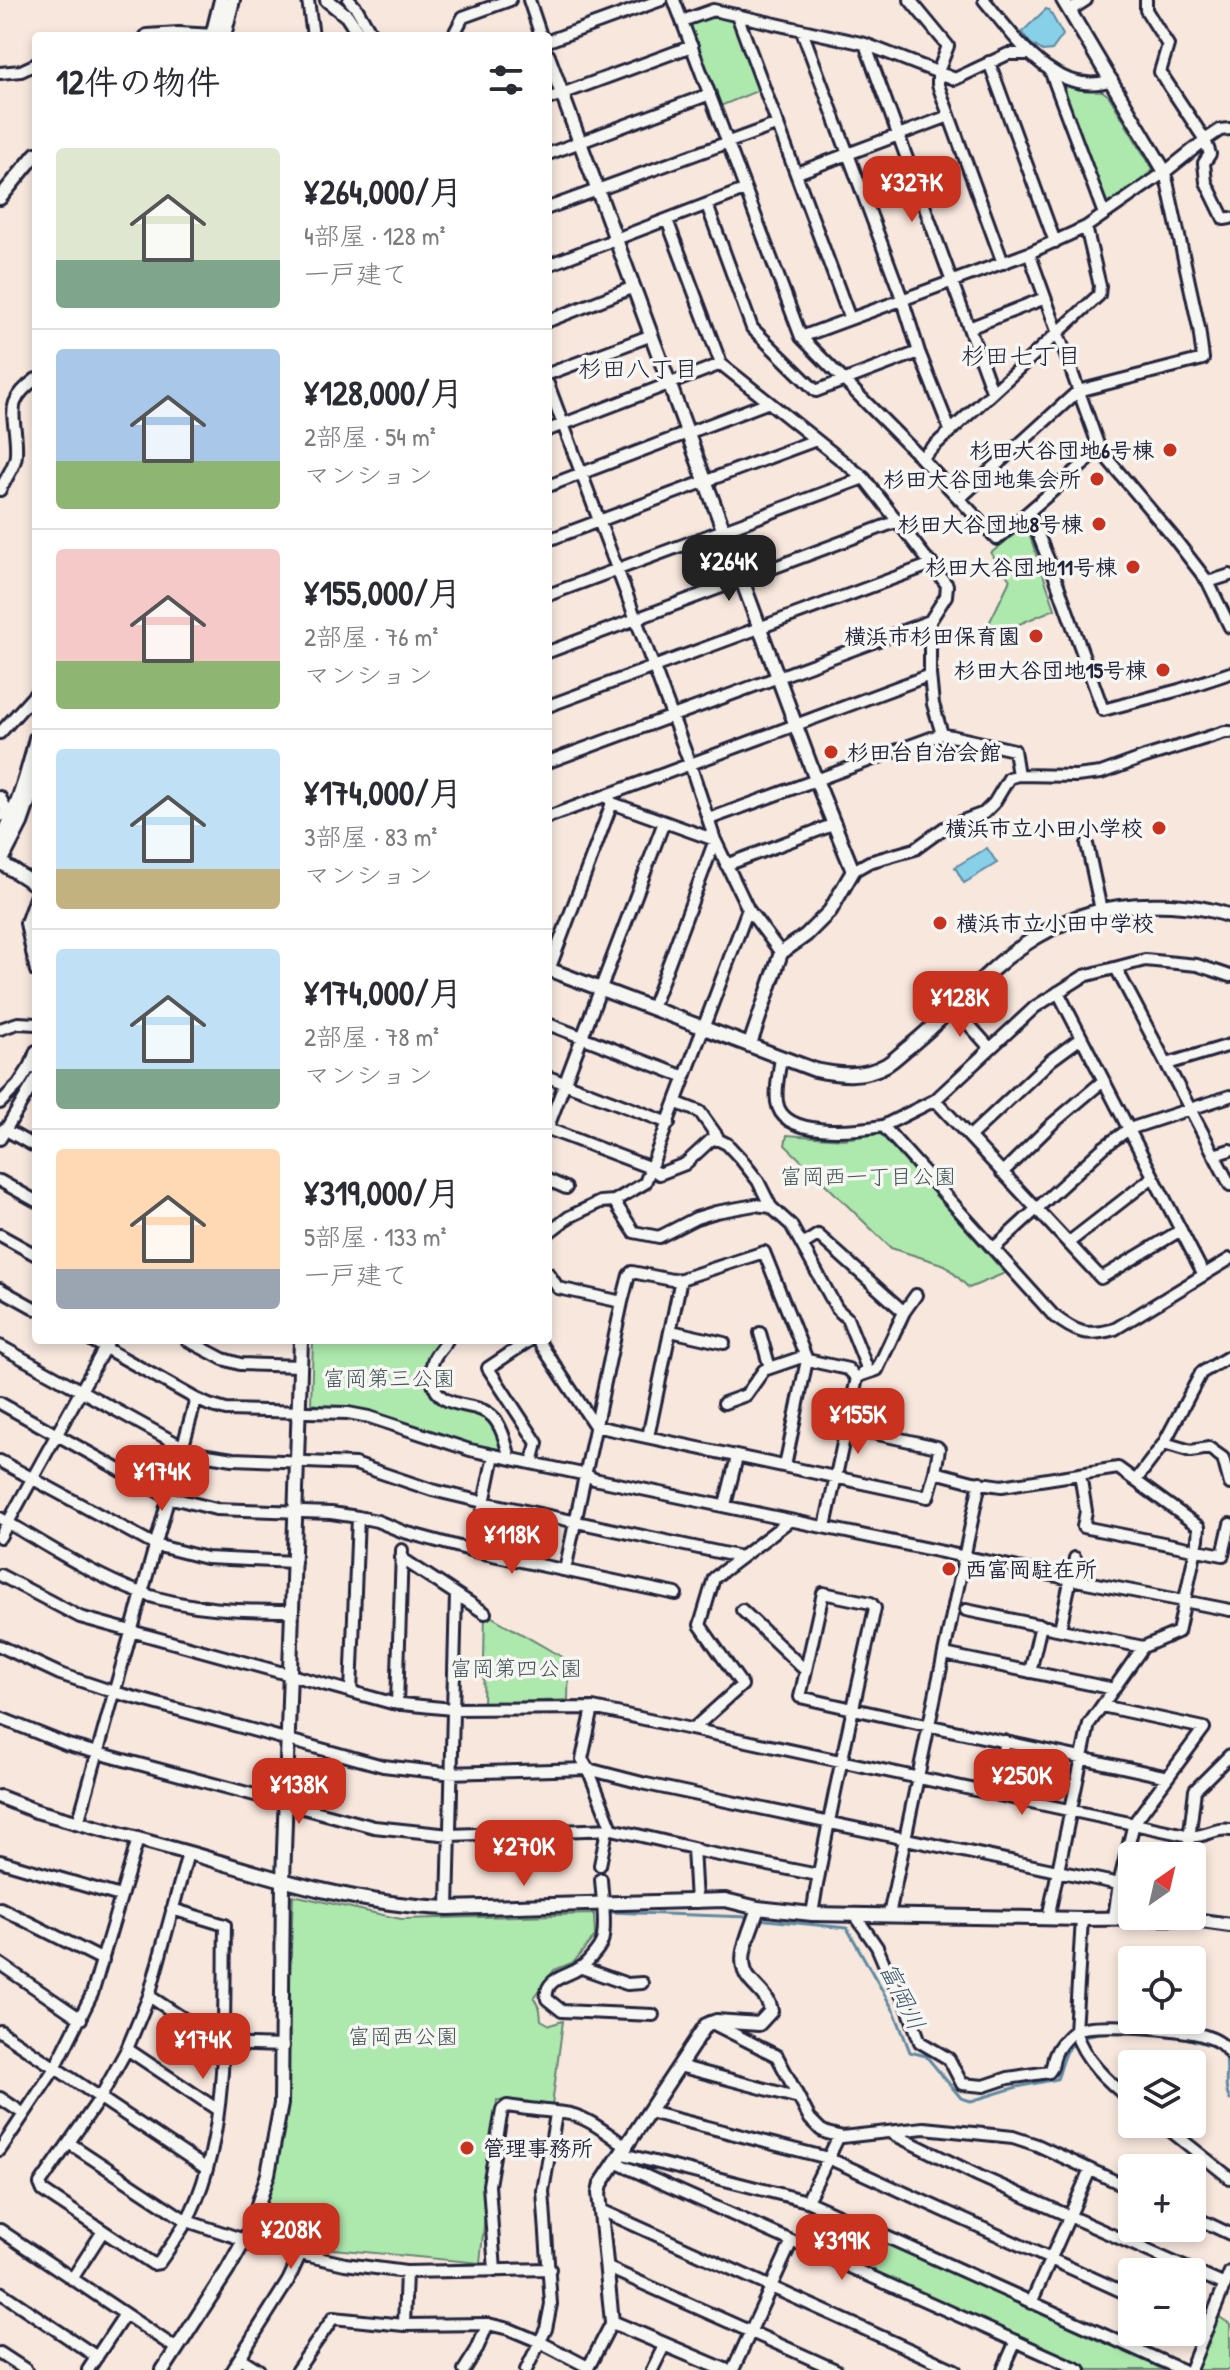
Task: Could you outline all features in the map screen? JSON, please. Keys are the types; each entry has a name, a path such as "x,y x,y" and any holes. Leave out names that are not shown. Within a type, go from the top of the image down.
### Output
{"street":[{"path":"214,32 221,0"},
{"path":"225,32 233,0"},
{"path":"308,0 312,32"},
{"path":"327,0 347,16 360,32"},
{"path":"349,0 369,30 367,32"},
{"path":"455,32 463,17 510,0"},
{"path":"529,0 540,32"},
{"path":"552,40 661,0"},
{"path":"674,0 801,337 997,539 1100,450"},
{"path":"910,0 948,46 938,72 938,85 1003,263"},
{"path":"984,0 1028,54 1050,70 1082,84 1099,85 1112,80"},
{"path":"959,499 1078,391 1203,359 1165,172 1066,5 1086,0"},
{"path":"1146,0 1146,10 1168,45 1160,72 1205,140 1210,154 1204,163 1206,182 1224,219 1230,218"},
{"path":"682,21 713,10 737,15 865,44 955,79 1008,54 1028,54"},
{"path":"737,15 850,319"},
{"path":"802,31 950,430"},
{"path":"865,44 992,391"},
{"path":"552,98 692,46"},
{"path":"989,62 1055,242"},
{"path":"0,73 21,71 32,66"},
{"path":"552,67 816,780 853,871"},
{"path":"1050,70 1104,214"},
{"path":"552,152 710,94"},
{"path":"797,173 949,116"},
{"path":"552,207 778,124"},
{"path":"801,337 1029,253 1086,227 1205,140 1220,130 1230,129"},
{"path":"0,198 32,159"},
{"path":"552,263 744,190"},
{"path":"707,205 752,328 816,391 919,352"},
{"path":"667,220 721,364 864,478 947,585 946,596 930,621 933,704 942,734"},
{"path":"921,458 1099,295 1100,286 1086,227"},
{"path":"1029,253 1100,450 1208,582 1230,627"},
{"path":"552,319 634,287"},
{"path":"969,328 1045,298"},
{"path":"552,372 652,335"},
{"path":"552,428 721,364"},
{"path":"0,490 17,457 11,407 15,396 32,382"},
{"path":"552,395 690,764 715,840 748,909 781,953"},
{"path":"552,484 769,402"},
{"path":"552,539 816,440"},
{"path":"552,594 864,478"},
{"path":"1029,512 1103,710 1230,673"},
{"path":"552,651 898,521"},
{"path":"552,704 932,564"},
{"path":"1208,582 1230,575"},
{"path":"552,761 930,621"},
{"path":"552,816 610,799 690,764 930,675"},
{"path":"0,733 32,697"},
{"path":"750,1044 781,953 806,935 830,911 853,871 869,862 915,849 944,828 984,813 1009,778 1018,775 1101,773 1230,732"},
{"path":"709,819 942,734 1014,750 1018,775"},
{"path":"2,838 8,811 32,755"},
{"path":"32,791 21,823 0,863 32,883"},
{"path":"0,797 8,811"},
{"path":"610,799 715,840"},
{"path":"552,962 610,799"},
{"path":"552,1117 664,822"},
{"path":"726,865 835,824"},
{"path":"652,1008 715,840"},
{"path":"1087,844 1101,910"},
{"path":"552,971 815,1070 859,1075 887,1065 1018,949 1058,927 1101,910 1173,905 1230,916"},
{"path":"32,906 26,923 32,952"},
{"path":"552,1230 569,1217 600,1202 614,1201 645,1183 748,909"},
{"path":"781,1058 777,1104 789,1121 844,1131 883,1126 935,1100 1035,1007 1084,976 1145,960 1197,965 1230,976"},
{"path":"1116,968 1230,1185"},
{"path":"1058,992 1204,1275"},
{"path":"954,1008 990,1048"},
{"path":"0,1029 18,1023 32,1024"},
{"path":"552,1026 685,1077"},
{"path":"970,1136 1051,1060 1081,1038"},
{"path":"1167,1064 1230,1045"},
{"path":"0,1103 32,1069"},
{"path":"552,1078 669,1123"},
{"path":"1002,1173 1052,1124 1103,1081"},
{"path":"0,1083 10,1093"},
{"path":"32,1089 2,1134 32,1145"},
{"path":"994,1248 1104,1147 1129,1129 1230,1096"},
{"path":"935,1100 1101,1278 1181,1230"},
{"path":"677,1103 700,1112 717,1140"},
{"path":"883,1126 1053,1315 1071,1329 1087,1334 1115,1329 1230,1259"},
{"path":"552,1130 651,1168 659,1174 685,1164 712,1139 717,1140 727,1144 740,1158 758,1181 771,1207 791,1225 837,1309 847,1318 867,1368 859,1377 825,1527"},
{"path":"1214,1155 1230,1150"},
{"path":"1068,1243 1153,1177"},
{"path":"0,1181 32,1199"},
{"path":"552,1182 566,1188"},
{"path":"614,1201 634,1232 659,1237 696,1218 716,1212 755,1205 771,1207"},
{"path":"0,1235 32,1253"},
{"path":"802,1245 818,1235 904,1312"},
{"path":"565,1570 622,1302 632,1272 681,1279 764,1252 806,1358 785,1466"},
{"path":"648,1437 681,1279"},
{"path":"0,1289 32,1307"},
{"path":"553,1291 622,1302"},
{"path":"859,1377 877,1370 904,1312 916,1295"},
{"path":"671,1331 724,1343"},
{"path":"760,1333 770,1368"},
{"path":"0,1537 4,1521 32,1480 107,1344 196,1399 226,1410 348,1413 369,1417 439,1441 594,1479 1229,1614"},
{"path":"195,1344 240,1364 300,1366"},
{"path":"163,2370 244,2241 260,2204 277,2135 283,2046 283,1881 301,1344"},
{"path":"445,1344 432,1365 432,1384 436,1392 454,1404 493,1416 500,1426 510,1458"},
{"path":"524,1344 488,1368 537,1443 532,1463"},
{"path":"541,1344 595,1426 928,1497 935,1472 937,1447 846,1427"},
{"path":"0,1346 201,1454 233,1459 355,1464 432,1490 741,1557"},
{"path":"1136,1480 1164,1443 1201,1373 1230,1356"},
{"path":"724,1403 746,1395 764,1370 806,1358 848,1369 859,1377"},
{"path":"78,1823 196,1399"},
{"path":"0,1403 168,1497 216,1509 331,1513 358,1517 377,1521 404,1535 676,1594"},
{"path":"1164,1443 1191,1451 1209,1448 1223,1458 1230,1484"},
{"path":"474,1551 494,1455"},
{"path":"725,1505 737,1457"},
{"path":"0,1461 155,1545 206,1558 295,1562"},
{"path":"935,1472 1002,1486 1118,1468 1199,1527 1178,1632 1143,1647 1089,1724 1048,1918"},
{"path":"1080,1474 1086,1511 1083,1527 1223,1555 1230,1524"},
{"path":"889,1915 980,1482"},
{"path":"351,1692 358,1517"},
{"path":"4,1521 142,1593 209,1608 293,1611"},
{"path":"693,1729 742,1685 700,1625 714,1578 789,1521"},
{"path":"397,1704 402,1554 485,1613"},
{"path":"1060,1629 1075,1558"},
{"path":"0,1575 80,1617 289,1677 397,1704 452,1709 593,1708 1190,1836 1201,1837 1224,1828 1230,1830"},
{"path":"812,1914 818,1875 853,1709 875,1608 871,1603 823,1593 800,1697 853,1709 1005,1741 1168,1777"},
{"path":"448,1908 456,1594"},
{"path":"742,1610 805,1670"},
{"path":"966,1610 1143,1647"},
{"path":"1030,1672 1041,1625"},
{"path":"0,1646 60,1674 114,1692 383,1766 451,1772 588,1769 1118,1884"},
{"path":"944,1654 1114,1689"},
{"path":"1102,1706 1204,1728 1134,1823 1130,1842"},
{"path":"593,1708 582,1759 609,1830 600,1865"},
{"path":"0,1718 54,1741 374,1827 450,1835 609,1830 818,1875"},
{"path":"994,1793 1005,1741"},
{"path":"1189,1842 1195,1790 1230,1755"},
{"path":"0,1797 78,1823 283,1881 407,1906 448,1908 725,1900 758,1908 812,1914 1180,1918 1230,1925"},
{"path":"0,2150 55,2068 81,2019 103,1960 138,1839"},
{"path":"693,1848 696,1902"},
{"path":"172,1909 225,1925 222,2044 218,2110 207,2169 187,2221 159,2263 153,2264 43,2191 40,2184 100,2098 127,2049 149,1996 172,1909 188,1853"},
{"path":"0,1876 4,1862 120,1896"},
{"path":"601,1879 603,1939 582,1968 558,1977 551,1984 546,1993 547,1999 562,2011 653,2015"},
{"path":"1114,1917 1118,1891"},
{"path":"0,1908 103,1960"},
{"path":"297,2370 333,2318 404,2325 488,2324 540,2342 587,2369 612,2322 599,2193 601,2184 706,2025 710,2022 759,2024 771,2011 769,2002 746,1977 743,1968 742,1957 758,1908"},
{"path":"855,1915 877,1947 891,1980 905,2000 920,2042 949,2059 962,2084 984,2086 1008,2078 1049,2072 1062,2041 1075,2031 1089,2027 1164,2028 1202,2034 1227,2048 1230,2054"},
{"path":"1082,1919 1075,2031 1079,2045 1099,2072 1118,2089"},
{"path":"0,1964 81,2019"},
{"path":"582,1968 627,1984 642,1983"},
{"path":"149,1996 222,2044 283,2046"},
{"path":"710,2022 777,2056 810,2119 821,2130 839,2136 924,2128 1013,2137 1118,2183"},
{"path":"0,2031 207,2169"},
{"path":"127,2049 218,2110"},
{"path":"679,2066 799,2098"},
{"path":"0,2098 24,2114"},
{"path":"495,2271 489,2185 502,2110 507,2106 565,2113 585,2120 622,2155 792,2241 1080,2370"},
{"path":"649,2112 828,2158 1118,2290"},
{"path":"526,2370 549,2318 550,2269 543,2191 556,2114"},
{"path":"890,2132 979,2176 1225,2285"},
{"path":"807,2201 839,2136"},
{"path":"1180,2138 1230,2178"},
{"path":"69,2143 187,2221 244,2241 345,2264 406,2272 550,2269"},
{"path":"622,2155 807,2201 1182,2370"},
{"path":"1031,2303 1090,2170"},
{"path":"601,2210 955,2370"},
{"path":"1206,2223 1230,2234"},
{"path":"0,2230 177,2349"},
{"path":"72,2279 103,2231"},
{"path":"733,2370 792,2241"},
{"path":"232,2370 288,2281 300,2255"},
{"path":"606,2267 836,2370"},
{"path":"404,2325 406,2272"},
{"path":"1190,2370 1230,2272"},
{"path":"0,2292 97,2357"},
{"path":"88,2370 125,2314"},
{"path":"612,2322 725,2370"},
{"path":"464,2370 488,2324"},
{"path":"1003,2370 1016,2341"},
{"path":"652,2370 665,2344"},
{"path":"0,2353 26,2370"},
{"path":"240,2358 259,2370"}],"green space":[{"path":"715,15 738,22 762,89 718,107 689,25"},
{"path":"1061,79 1082,89 1102,91 1109,96 1153,170 1105,209 1058,83"},
{"path":"1026,525 1055,609 981,640 1010,580 991,553"},
{"name":"富岡西一丁目公園","path":"881,1134 1005,1273 969,1288 945,1265 891,1248 785,1145 787,1135 843,1139"},
{"name":"富岡第三公園","path":"313,1344 438,1344 427,1360 427,1386 439,1403 484,1415 494,1423 502,1448 498,1451 468,1445 369,1411 311,1404"},
{"name":"富岡第四公園","path":"485,1613 569,1661 568,1700 483,1703"},
{"name":"富岡西公園","path":"293,1895 401,1919 594,1914 595,1936 574,1962 554,1970 534,1998 541,2020 550,2025 563,2021 552,2106 497,2100 480,2263 312,2247 251,2235 275,2172 285,2107"},
{"path":"809,2207 1172,2370 1088,2370 798,2239"},
{"path":"1218,2316 1230,2324 1230,2370 1195,2370"}],"water":[{"path":"1046,9 1063,35 1052,50 1043,51 1030,43 1022,32"},
{"path":"987,848 997,863 964,883 955,867"}],"waterway":[{"name":"富岡川","path":"609,1912 749,1917"},
{"name":"富岡川","path":"757,1919 847,1928 895,2013 910,2052 926,2056 961,2098 971,2101 1057,2079 1065,2055 1077,2041 1097,2033 1118,2032"},
{"name":"富岡川","path":"1175,2035 1217,2047"},
{"name":"富岡川","path":"1225,2055 1230,2100"}],"place":[{"name":"杉田大谷団地6号棟","path":"1170,450"},
{"name":"杉田大谷団地集会所","path":"1097,479"},
{"name":"杉田大谷団地8号棟","path":"1099,524"},
{"name":"杉田大谷団地11号棟","path":"1133,567"},
{"name":"横浜市杉田保育園","path":"1036,636"},
{"name":"杉田大谷団地15号棟","path":"1163,670"},
{"name":"杉田台自治会館","path":"831,752"},
{"name":"横浜市立小田小学校","path":"1159,828"},
{"name":"横浜市立小田中学校","path":"940,923"},
{"name":"西富岡駐在所","path":"949,1569"},
{"name":"管理事務所","path":"467,2148"}],"district":[{"name":"杉田七丁目","path":"1021,355"},
{"name":"杉田八丁目","path":"638,368"}]}
